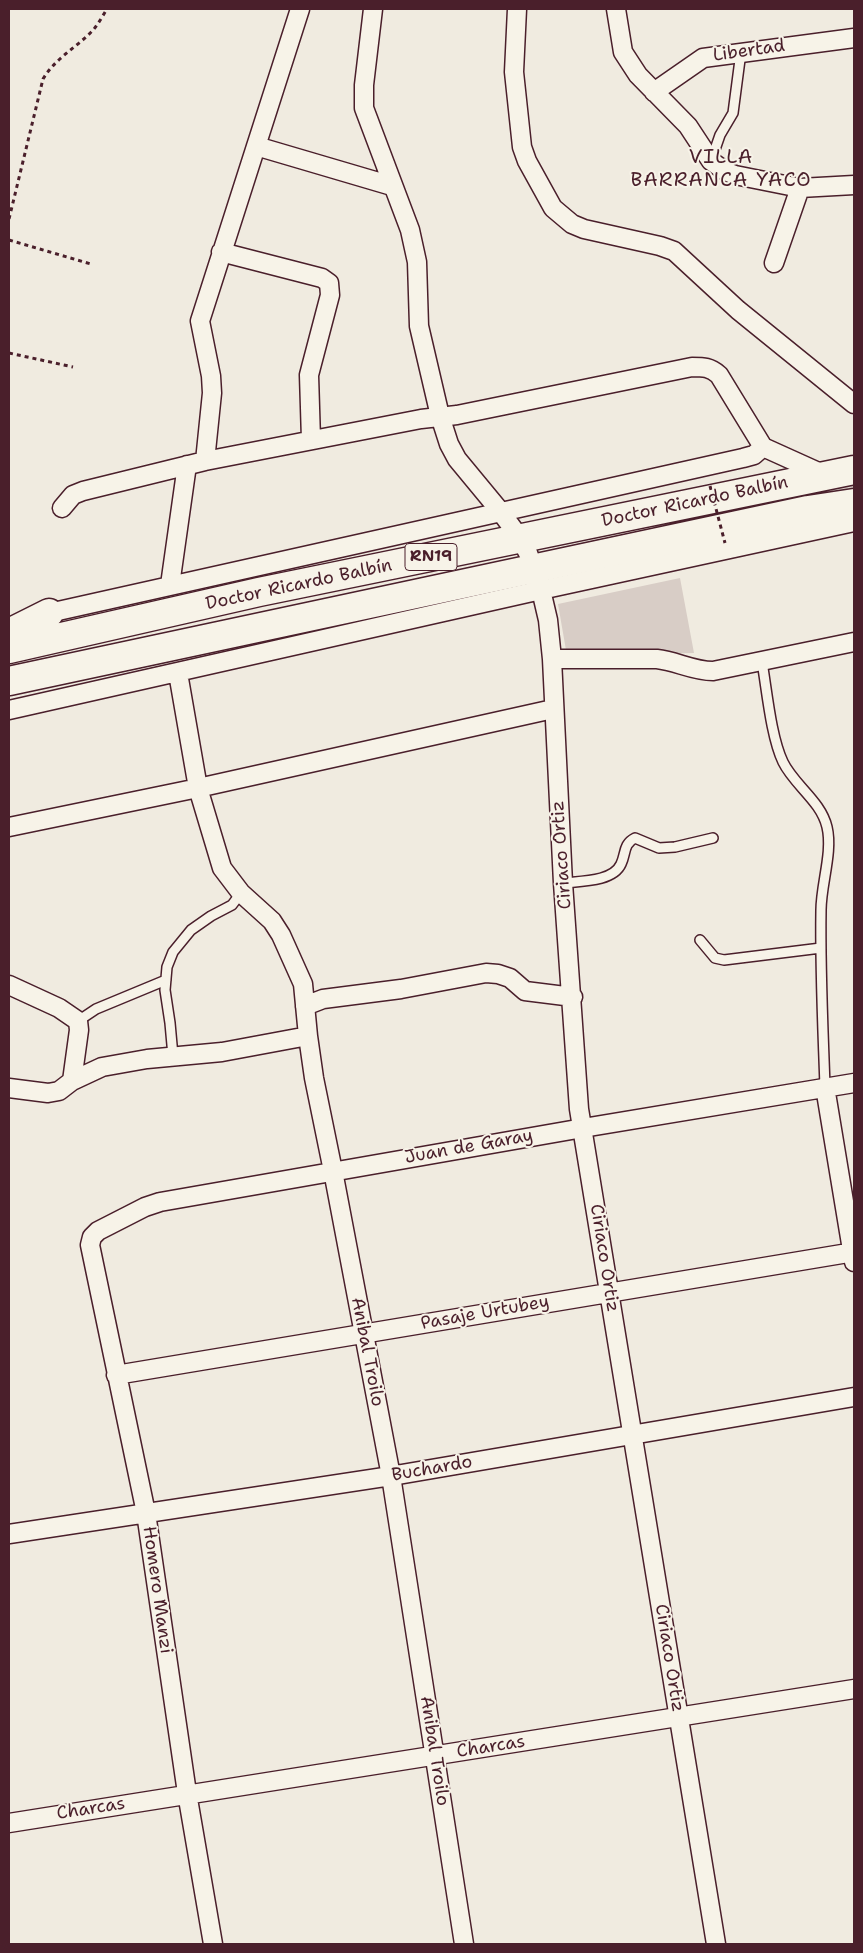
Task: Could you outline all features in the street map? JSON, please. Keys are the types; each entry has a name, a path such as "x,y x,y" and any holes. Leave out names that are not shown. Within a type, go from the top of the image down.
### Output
{"main road":[{"name":"Doctor Ricardo Balbín","path":"9,649 259,592 854,470"},
{"name":"Doctor Ricardo Balbín","path":"9,680 536,579 808,510 854,503"},
{"path":"9,633 49,613"}],"street":[{"path":"205,461 212,393 210,365 200,321 300,9"},
{"name":"Ciriaco Ortiz","path":"373,9 364,85 364,108 414,245 419,326 440,416 452,450 520,538 528,553 548,620 552,659 553,710 563,883 573,996 579,1109 716,1944"},
{"path":"517,9 514,72 522,147 527,161 553,208 572,224 584,229 660,246 674,251 738,310 854,404"},
{"path":"616,9 623,52 638,75 688,126 711,161 725,171 735,175 800,188 854,185"},
{"name":"Libertad","path":"654,92 703,58 854,38"},
{"path":"256,146 392,186"},
{"path":"774,263 800,188"},
{"path":"221,252 322,278 328,283 330,295 309,375 311,440"},
{"path":"62,508 73,495 83,491 205,461 440,416 457,415 692,367 705,366 719,376 763,447 826,476"},
{"path":"49,613 743,458 754,455 763,447"},
{"path":"170,585 187,465"},
{"path":"9,710 178,673 536,579 854,522"},
{"path":"552,659 657,659 670,661 700,671 713,671 854,642"},
{"name":"Anibal Troilo","path":"178,673 198,788 222,868 241,893 272,921 281,935 303,984 308,1036 318,1103 333,1171 391,1476 464,1944"},
{"path":"9,827 198,788 553,710"},
{"path":"305,1006 323,999 401,990 486,973 510,978 525,991 573,996"},
{"path":"9,985 59,1008 78,1021 79,1030 72,1081"},
{"path":"9,1088 48,1093 59,1091 72,1081 102,1067 172,1056 222,1052 308,1036"},
{"name":"Juan de Garay","path":"92,1237 98,1231 145,1207 160,1202 854,1082"},
{"path":"825,1088 854,1255"},
{"name":"Homero Manzi","path":"92,1237 90,1245 146,1513 187,1793 213,1944"},
{"name":"Pasaje Urtubey","path":"116,1375 609,1291 854,1255"},
{"name":"Buchardo","path":"9,1534 391,1476 854,1397"},
{"name":"Charcas","path":"9,1822 854,1689"}],"lane":[{"path":"711,161 720,136 733,113 741,52"},
{"path":"762,662 777,744 782,760 791,776 823,814 828,828 829,841 821,907 825,1088"},
{"path":"563,883 602,878 614,872 621,864 624,849 635,838 659,848 675,847 713,838"},
{"path":"172,1056 165,990 167,967 173,952 191,930 211,916 232,905 241,893"},
{"path":"700,940 715,958 724,960 821,948"},
{"path":"78,1021 96,1009 166,980"}],"path":[{"path":"9,219 43,79 57,60 94,29 107,9"},
{"path":"9,240 91,264"},
{"path":"9,353 73,366"},
{"path":"710,486 725,543"}],"shaded area":[{"path":"854,473 854,490 762,503 847,474"},
{"path":"680,578 694,653 567,656 558,604"}],"district":[{"name":"VILLA BARRANCA YACO","path":"721,170"}]}
